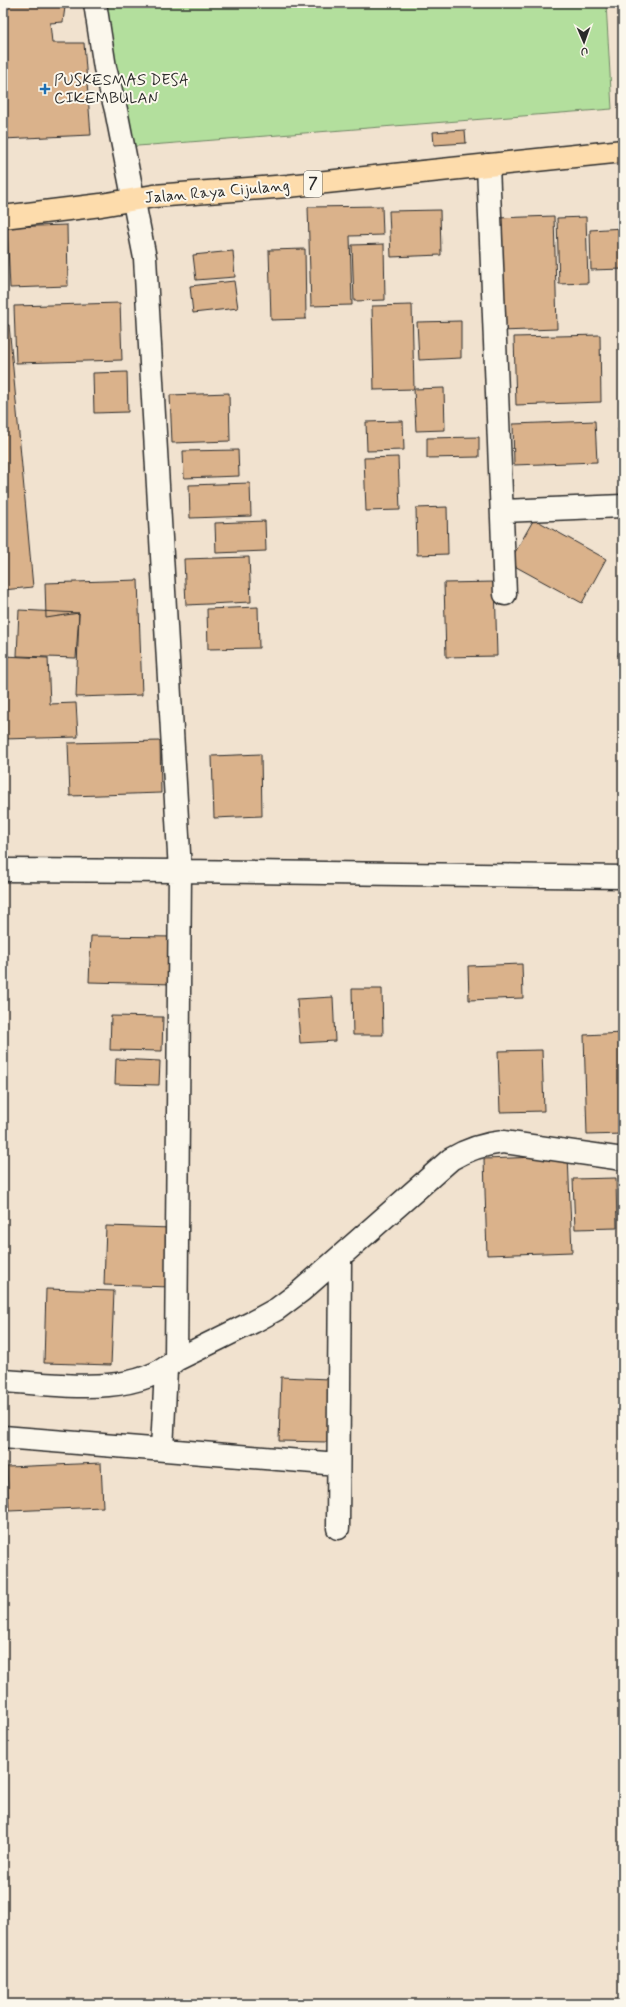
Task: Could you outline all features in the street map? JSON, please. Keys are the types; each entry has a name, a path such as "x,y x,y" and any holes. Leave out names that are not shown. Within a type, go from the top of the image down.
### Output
{"highway":[{"name":"Jalan Raya Cijulang","path":"3,217 101,205 134,199 288,186 623,151"}],"street":[{"path":"95,3 105,68 146,258 180,871 171,1365 162,1450"},
{"path":"488,165 506,594"},
{"path":"502,511 623,506"},
{"path":"3,870 623,877"},
{"path":"3,1381 105,1386 144,1378 171,1365 277,1309 340,1257 451,1159 466,1150 484,1144 503,1142 623,1159"},
{"path":"338,1528 340,1257"},
{"path":"3,1437 338,1464"}],"green space":[{"path":"101,3 606,3 612,109 112,148"}],"building":[{"name":"PUSKESMAS DESA CIKEMBULAN","path":"3,3 73,3 65,7 63,22 50,23 52,43 84,43 91,135 3,139"},
{"path":"465,130 466,143 434,145 433,132"},
{"path":"382,206 383,235 350,236 352,305 311,306 308,207"},
{"path":"440,210 441,255 391,257 389,211"},
{"path":"554,216 557,329 501,331 497,218"},
{"path":"586,217 588,283 559,284 557,218"},
{"path":"67,225 68,286 10,288 7,227"},
{"path":"623,228 623,269 591,270 590,230"},
{"path":"384,244 385,300 354,301 352,245"},
{"path":"305,249 306,319 271,320 269,250"},
{"path":"233,251 235,277 196,280 193,255"},
{"path":"234,281 238,308 193,313 190,286"},
{"path":"120,303 122,360 16,363 14,306"},
{"path":"412,305 414,389 374,390 372,306"},
{"path":"461,321 461,358 419,360 417,322"},
{"path":"3,325 9,325 33,587 3,590"},
{"path":"600,335 601,402 516,405 514,337"},
{"path":"127,372 128,412 94,413 93,373"},
{"path":"444,388 445,430 416,431 414,389"},
{"path":"229,393 230,441 172,443 170,395"},
{"path":"403,421 404,450 367,451 366,422"},
{"path":"595,421 597,462 514,465 513,424"},
{"path":"618,429 623,429 623,467"},
{"path":"479,437 479,457 427,458 427,438"},
{"path":"238,450 239,476 184,478 183,451"},
{"path":"398,457 400,510 366,511 364,458"},
{"path":"250,483 251,516 190,518 189,485"},
{"path":"447,507 448,554 417,555 416,508"},
{"path":"534,519 606,559 582,603 509,563"},
{"path":"265,521 266,551 216,553 215,523"},
{"path":"249,557 251,602 186,605 184,559"},
{"path":"138,580 142,695 76,697 79,613 46,618 45,583"},
{"path":"495,582 497,656 446,657 444,583"},
{"path":"258,607 259,648 208,649 207,609"},
{"path":"19,610 79,613 76,658 17,656"},
{"path":"623,631 623,657 618,656"},
{"path":"3,656 48,658 50,704 76,703 78,737 3,739"},
{"path":"160,741 161,793 70,796 68,743"},
{"path":"261,754 262,816 214,818 212,756"},
{"path":"91,936 175,937 174,984 89,982"},
{"path":"522,964 523,998 469,1000 468,966"},
{"path":"352,989 382,989 383,1035 353,1035"},
{"path":"333,997 335,1041 300,1043 297,999"},
{"path":"111,1016 163,1017 162,1051 110,1050"},
{"path":"623,1033 623,1134 587,1135 584,1035"},
{"path":"542,1050 544,1111 500,1112 498,1051"},
{"path":"116,1059 160,1061 159,1085 115,1084"},
{"path":"568,1156 572,1252 487,1255 484,1159"},
{"path":"616,1178 617,1228 575,1229 573,1179"},
{"path":"106,1226 172,1228 171,1287 104,1285"},
{"path":"46,1289 114,1291 111,1365 44,1363"},
{"path":"281,1377 329,1379 327,1442 279,1441"},
{"path":"101,1463 103,1507 9,1511 7,1467"}],"place":[{"name":"PUSKESMAS DESA CIKEMBULAN","path":"45,89"}]}
